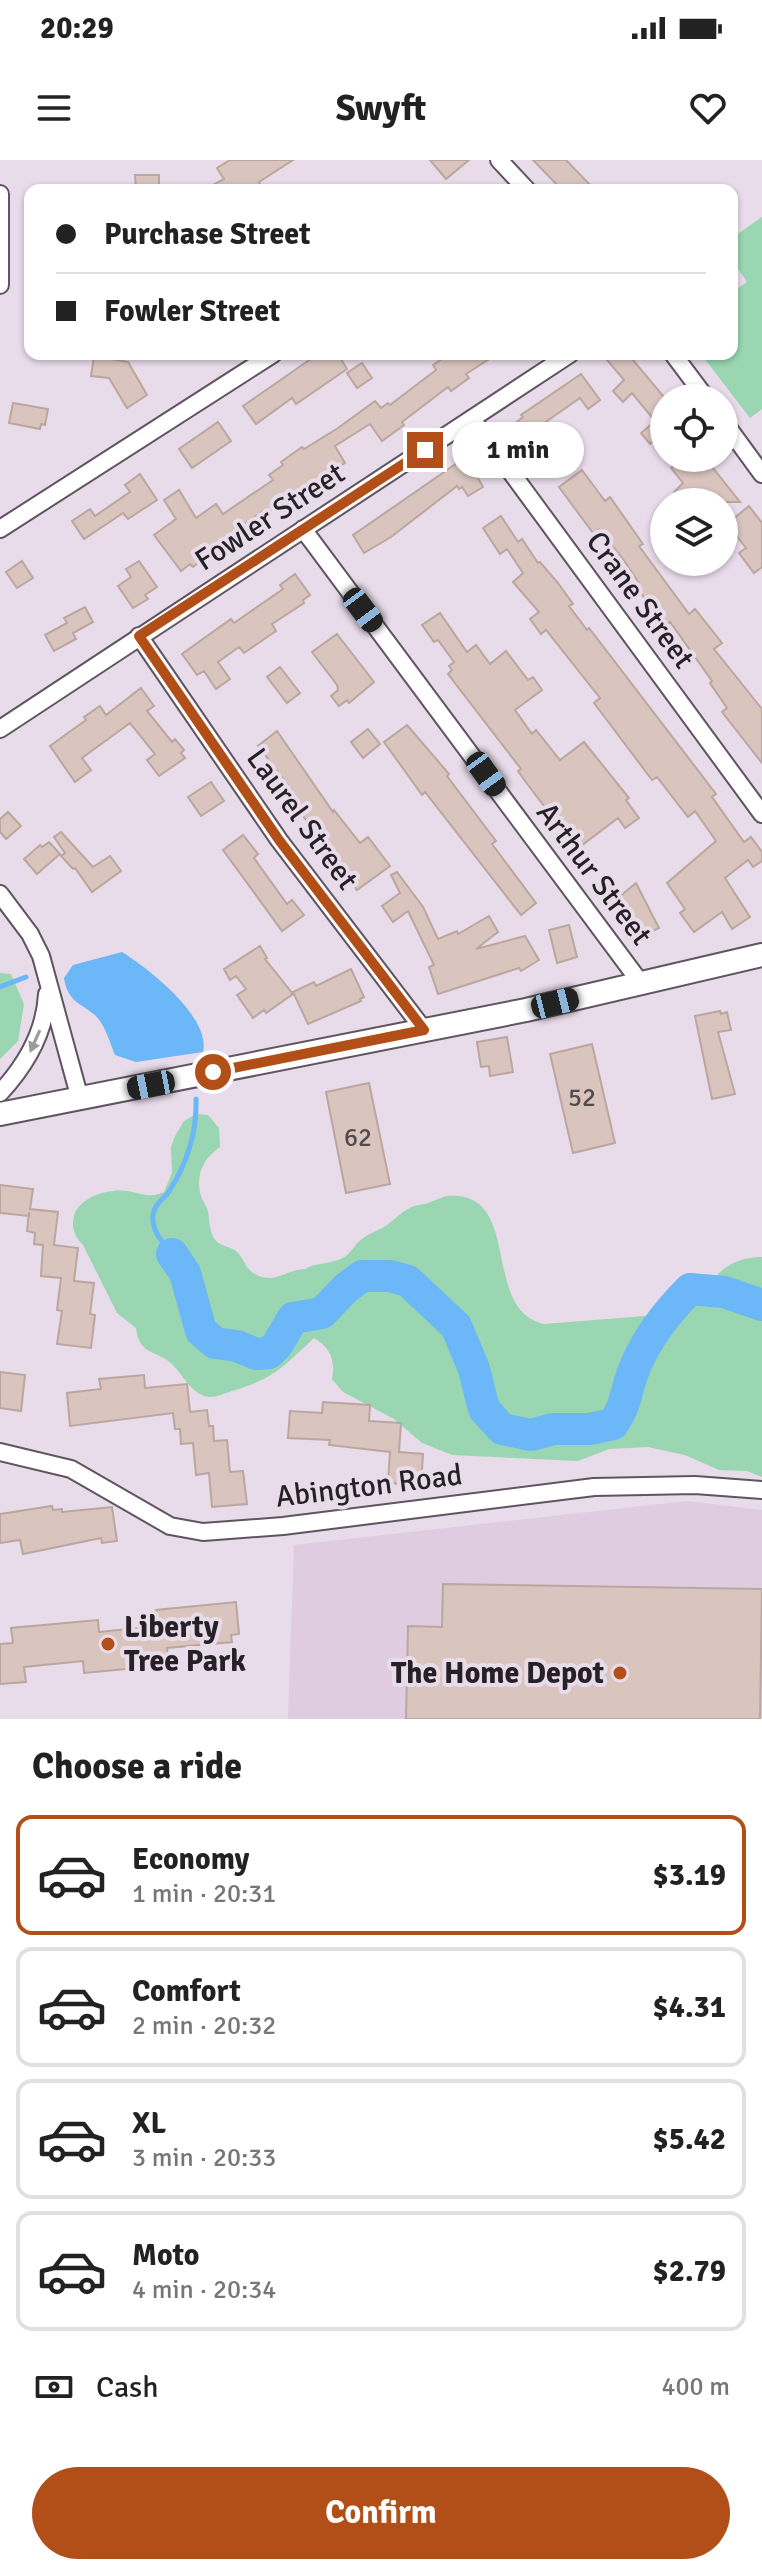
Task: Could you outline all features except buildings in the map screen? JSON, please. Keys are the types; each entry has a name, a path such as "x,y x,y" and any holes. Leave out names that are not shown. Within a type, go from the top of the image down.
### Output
{"street":[{"path":"499,160 517,184"},
{"path":"0,194 0,285"},
{"path":"0,529 264,360"},
{"name":"Fowler Street","path":"0,729 561,360"},
{"path":"678,360 696,384"},
{"name":"Crane Street","path":"472,419 762,814"},
{"path":"738,441 762,474"},
{"name":"Arthur Street","path":"303,529 640,982"},
{"name":"Laurel Street","path":"139,636 279,840 424,1030"},
{"path":"0,894 30,934 41,956 80,1099"},
{"path":"0,1114 526,1010 762,955"},
{"path":"0,1093 21,1067 40,1034 48,980"},
{"name":"Abington Road","path":"0,1452 71,1469 170,1526 203,1532 283,1526 594,1487 695,1485 762,1490"}],"shaded area":[{"path":"687,1501 762,1510 762,1719 288,1719 294,1545"}],"green space":[{"path":"762,217 762,409 750,418 738,402 738,384 724,384 706,360 738,360 738,288 747,282 738,269 738,234"},
{"path":"0,973 11,974 24,1004 18,1041 0,1059"},
{"path":"196,1114 208,1115 219,1128 220,1147 205,1162 199,1181 212,1235 219,1244 237,1252 255,1274 266,1278 341,1259 364,1237 410,1208 448,1196 471,1199 486,1212 495,1231 513,1297 525,1314 544,1324 645,1316 662,1307 685,1287 709,1285 732,1264 762,1257 762,1477 747,1471 719,1470 685,1455 648,1447 609,1449 578,1461 452,1455 422,1443 394,1419 343,1392 332,1379 330,1355 314,1338 285,1364 258,1382 214,1397 198,1393 166,1359 144,1348 136,1328 117,1313 73,1224 77,1209 96,1195 120,1190 149,1195 164,1192 172,1173 171,1147 175,1136 184,1121"}],"water":[{"path":"122,952 161,981 188,1009 203,1038 203,1052 136,1062 115,1055 102,1023 71,997 64,978 73,965"}],"waterway":[{"path":"0,987 26,977"},
{"path":"172,1254 156,1231 153,1215 186,1158 193,1135 196,1099"},
{"path":"172,1254 185,1273 201,1331 215,1343 237,1346 256,1354 269,1353 293,1318 322,1313 362,1276 390,1276 408,1281 456,1326 474,1369 484,1409 502,1429 531,1435 553,1429 590,1429 613,1424 650,1338 690,1289 724,1292 762,1305"}],"place":[{"name":"Liberty Tree Park","path":"108,1644"},
{"name":"The Home Depot","path":"620,1673"}],"route":[{"path":"213,1072 424,1030 279,840 139,636 425,450"}]}
